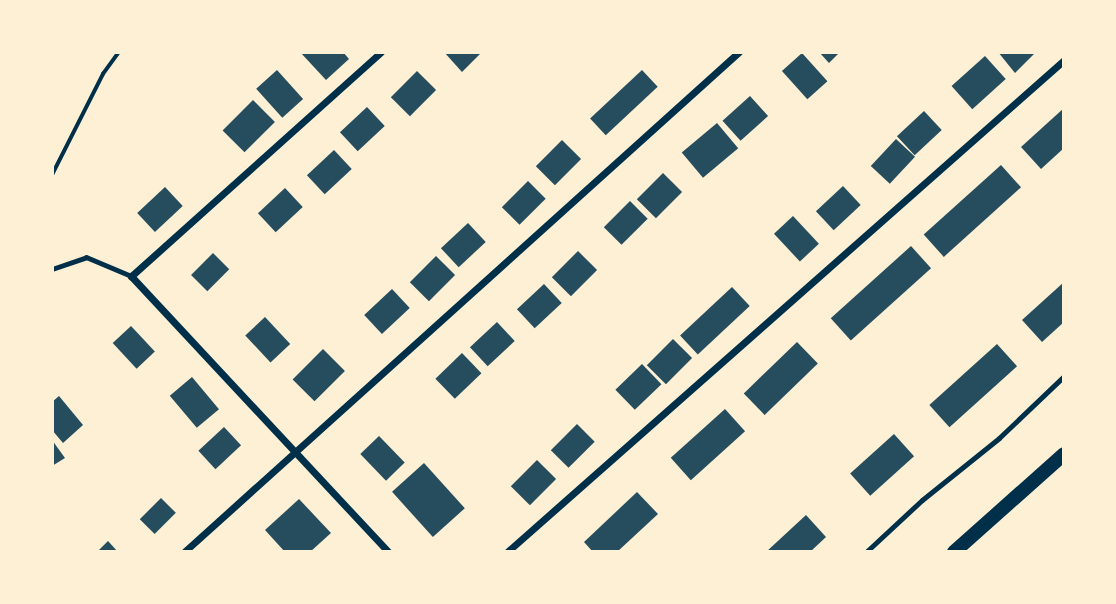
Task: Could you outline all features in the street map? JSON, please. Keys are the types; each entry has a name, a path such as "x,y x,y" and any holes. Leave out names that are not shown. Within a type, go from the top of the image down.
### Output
{"main road":[{"path":"954,551 1063,454"}],"street":[{"path":"381,52 131,276 388,551"},
{"path":"184,551 739,52"},
{"path":"507,551 1063,60"}],"lane":[{"path":"52,269 86,257 131,276"},
{"path":"866,551 922,500 999,438 1063,376"}],"path":[{"path":"52,175 103,74 119,52"}],"building":[{"path":"300,52 343,52 349,59 326,80"},
{"path":"444,52 482,52 462,72"},
{"path":"819,52 840,52 829,63"},
{"path":"998,52 1036,52 1015,73"},
{"path":"802,53 827,81 807,99 782,71"},
{"path":"985,56 1006,79 972,109 952,86"},
{"path":"277,70 303,99 282,118 256,89"},
{"path":"642,70 658,87 606,135 590,118"},
{"path":"417,71 436,90 410,116 391,97"},
{"path":"750,96 768,116 741,141 723,121"},
{"path":"253,100 275,122 245,152 223,130"},
{"path":"367,107 385,126 358,151 340,132"},
{"path":"1064,108 1064,148 1041,169 1021,147"},
{"path":"924,111 942,130 915,155 897,136"},
{"path":"717,123 738,148 703,178 682,153"},
{"path":"896,139 915,157 890,184 871,166"},
{"path":"562,140 581,159 555,185 536,166"},
{"path":"334,150 352,169 325,194 307,175"},
{"path":"1001,165 1021,187 944,257 924,235"},
{"path":"663,173 682,192 656,218 637,199"},
{"path":"528,181 546,199 520,225 502,207"},
{"path":"843,186 861,205 834,230 816,211"},
{"path":"165,187 183,206 155,232 137,213"},
{"path":"285,188 303,207 276,232 258,213"},
{"path":"630,201 648,219 622,245 604,227"},
{"path":"793,216 819,244 800,262 774,234"},
{"path":"468,223 486,242 459,267 441,248"},
{"path":"911,246 931,268 851,341 831,318"},
{"path":"578,251 597,270 571,296 552,277"},
{"path":"213,253 229,269 207,291 191,275"},
{"path":"436,256 455,275 429,301 410,282"},
{"path":"1064,282 1064,322 1042,342 1022,320"},
{"path":"544,284 562,303 535,328 517,309"},
{"path":"732,287 750,306 698,354 680,335"},
{"path":"392,289 410,308 382,334 364,315"},
{"path":"265,317 290,344 270,362 245,335"},
{"path":"497,322 515,341 488,366 470,347"},
{"path":"131,326 155,352 137,369 113,343"},
{"path":"673,339 692,358 666,384 647,365"},
{"path":"797,342 818,364 765,415 744,393"},
{"path":"997,344 1017,366 949,427 929,405"},
{"path":"323,349 345,371 315,401 293,379"},
{"path":"462,353 481,373 455,399 435,379"},
{"path":"642,364 661,384 635,410 615,390"},
{"path":"192,377 219,409 197,428 170,396"},
{"path":"59,396 83,425 63,443 52,430 52,402"},
{"path":"725,409 745,431 691,480 671,458"},
{"path":"577,424 595,442 569,468 551,450"},
{"path":"224,427 241,445 215,469 198,451"},
{"path":"894,434 914,456 870,496 850,473"},
{"path":"379,436 405,463 386,481 360,454"},
{"path":"52,440 65,458 52,466"},
{"path":"537,460 556,479 530,505 511,486"},
{"path":"424,463 465,508 433,537 392,492"},
{"path":"637,492 658,514 617,552 593,552 584,542"},
{"path":"161,498 176,513 155,534 140,519"},
{"path":"299,499 331,533 310,552 285,552 265,530"},
{"path":"806,515 826,537 810,552 766,552"},
{"path":"108,541 118,552 97,552"}]}
